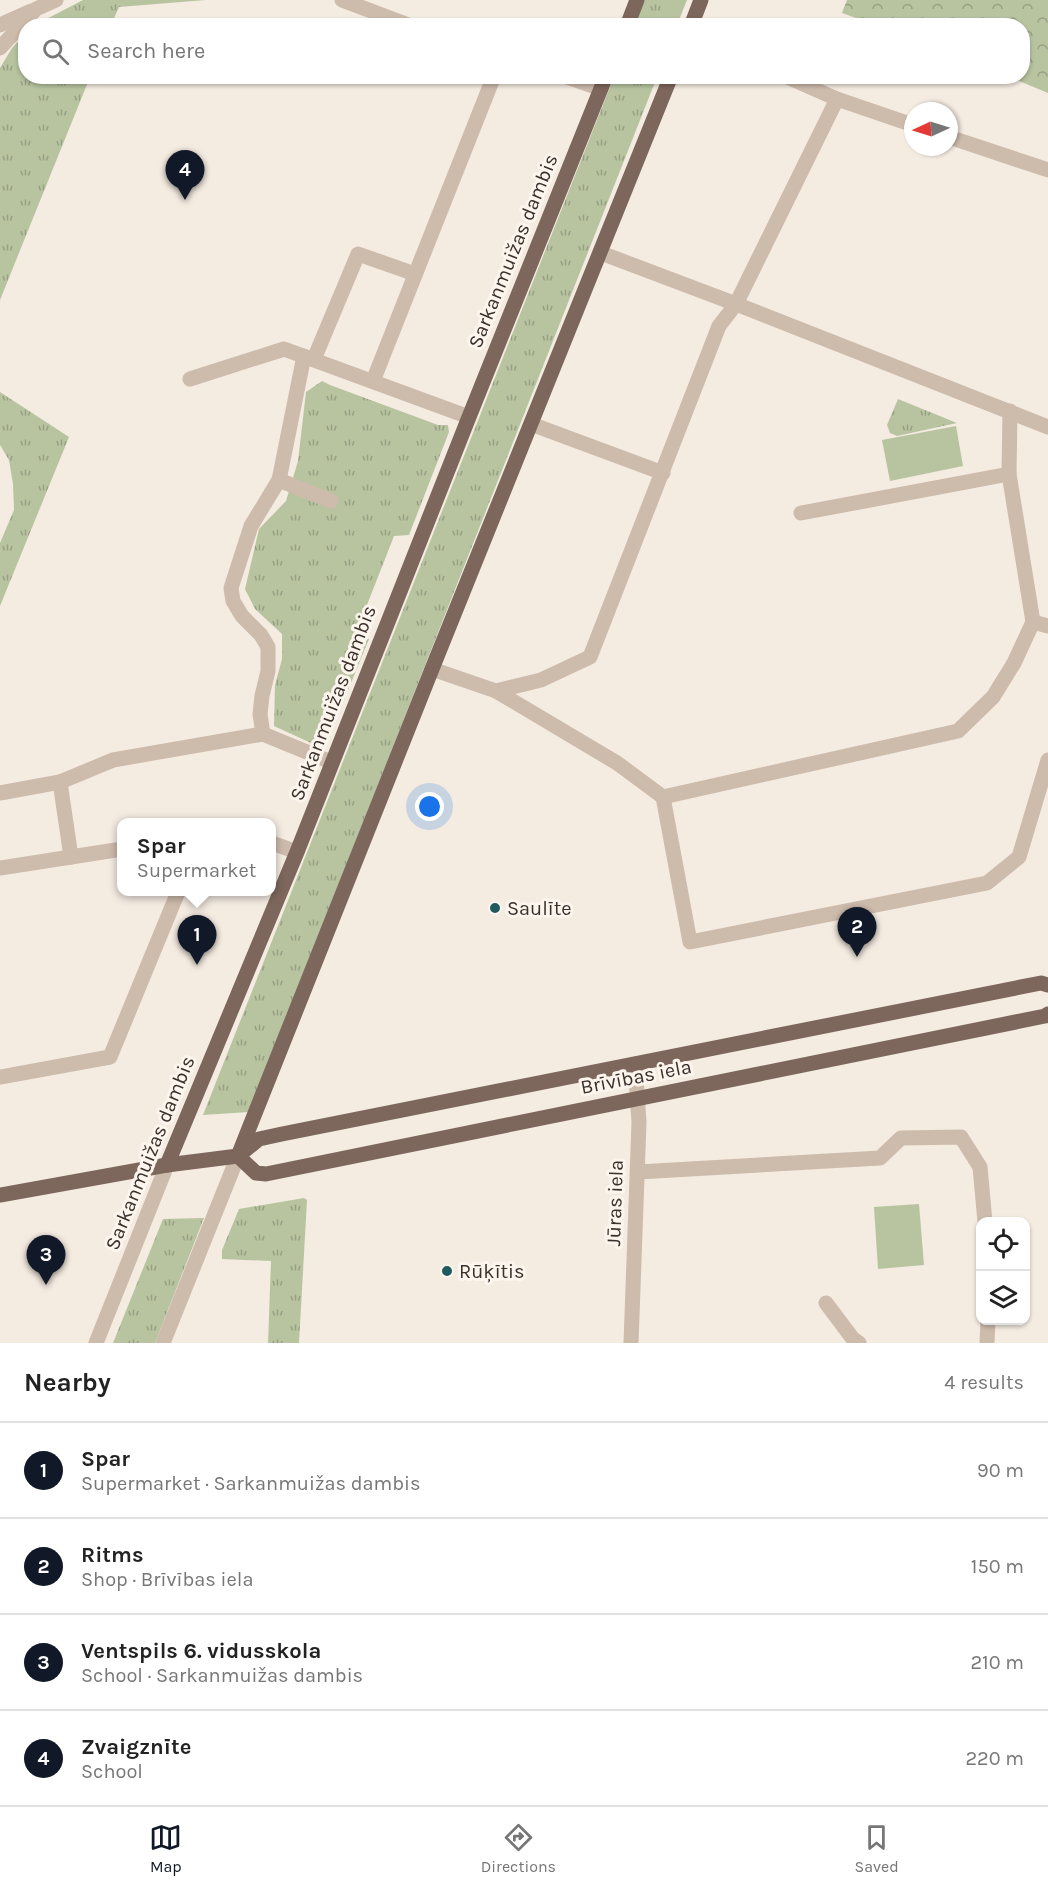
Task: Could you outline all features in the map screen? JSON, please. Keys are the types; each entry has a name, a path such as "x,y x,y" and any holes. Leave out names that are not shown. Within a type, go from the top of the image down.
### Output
{"main road":[{"path":"630,18 637,0"},
{"path":"694,18 701,0"},
{"name":"Sarkanmuižas dambis","path":"167,1166 297,852 603,84"},
{"path":"238,1156 668,84"},
{"name":"Brīvības iela","path":"0,1195 238,1156 259,1139 1041,983 1048,984"},
{"name":"Brīvības iela","path":"238,1156 256,1173 266,1174 1048,1014"}],"street":[{"path":"0,25 56,0"},
{"path":"342,0 390,18"},
{"path":"28,18 36,9"},
{"path":"0,48 18,28"},
{"path":"373,381 491,84"},
{"path":"803,84 837,99 904,122"},
{"path":"496,692 541,680 590,657 719,326 736,304 837,99"},
{"path":"958,140 1048,170"},
{"path":"601,253 1010,411 1048,428"},
{"path":"263,734 260,714 268,671 268,648 261,635 242,616 233,601 231,588 250,526 279,480 309,358 358,254 415,274"},
{"path":"190,379 284,349 469,417"},
{"path":"663,797 958,730 993,697 1041,624 1009,474 1010,411"},
{"path":"531,424 663,473"},
{"path":"801,513 1009,474"},
{"path":"279,480 331,501"},
{"path":"432,669 496,692 617,763 663,797 690,942 987,883 1019,857 1048,760"},
{"path":"0,793 60,782 113,760 263,734 332,762"},
{"path":"60,782 71,857"},
{"path":"276,844 297,852"},
{"path":"0,868 117,850"},
{"path":"0,1077 110,1057 176,896"},
{"name":"Jūras iela","path":"631,1343 638,1172 638,1098 635,1064"},
{"path":"638,1172 880,1158 901,1138 961,1137 981,1167 985,1217"},
{"path":"163,1343 238,1156"},
{"name":"Sarkanmuižas dambis","path":"96,1343 167,1166"},
{"path":"826,1303 853,1339 859,1343"},
{"path":"987,1343 988,1325"}],"green space":[{"path":"83,0 206,0 119,7 114,18 48,18"},
{"path":"644,0 687,0 680,18 637,18"},
{"path":"847,0 1048,0 1048,93 1026,84 1030,84 1030,18 856,18 842,13"},
{"path":"18,42 18,84 87,84 0,300 0,68"},
{"path":"611,84 654,84 249,1112 203,1115"},
{"path":"322,381 438,425 448,425 449,432 409,535 394,536 356,633 369,639 324,749 274,726 275,685 282,659 282,634 255,609 245,589 259,529 286,501 298,461 306,392"},
{"path":"0,392 69,437 0,606 0,543 14,510 9,460 0,445"},
{"path":"898,399 957,423 897,436 890,433 887,425"},
{"path":"956,426 963,466 890,481 882,440"},
{"path":"304,1198 307,1200 299,1343 268,1343 271,1261 222,1259 222,1250 239,1209"},
{"path":"919,1204 924,1265 878,1269 874,1207"},
{"path":"204,1218 155,1343 113,1343 163,1219"}],"place":[{"name":"Zvaigznīte","path":"185,200"},
{"name":"Saulīte","path":"495,908"},
{"name":"Ritms","path":"857,957"},
{"name":"Spar","path":"197,965"},
{"name":"Rūķītis","path":"447,1271"},
{"name":"Ventspils 6. vidusskola","path":"46,1285"}]}
